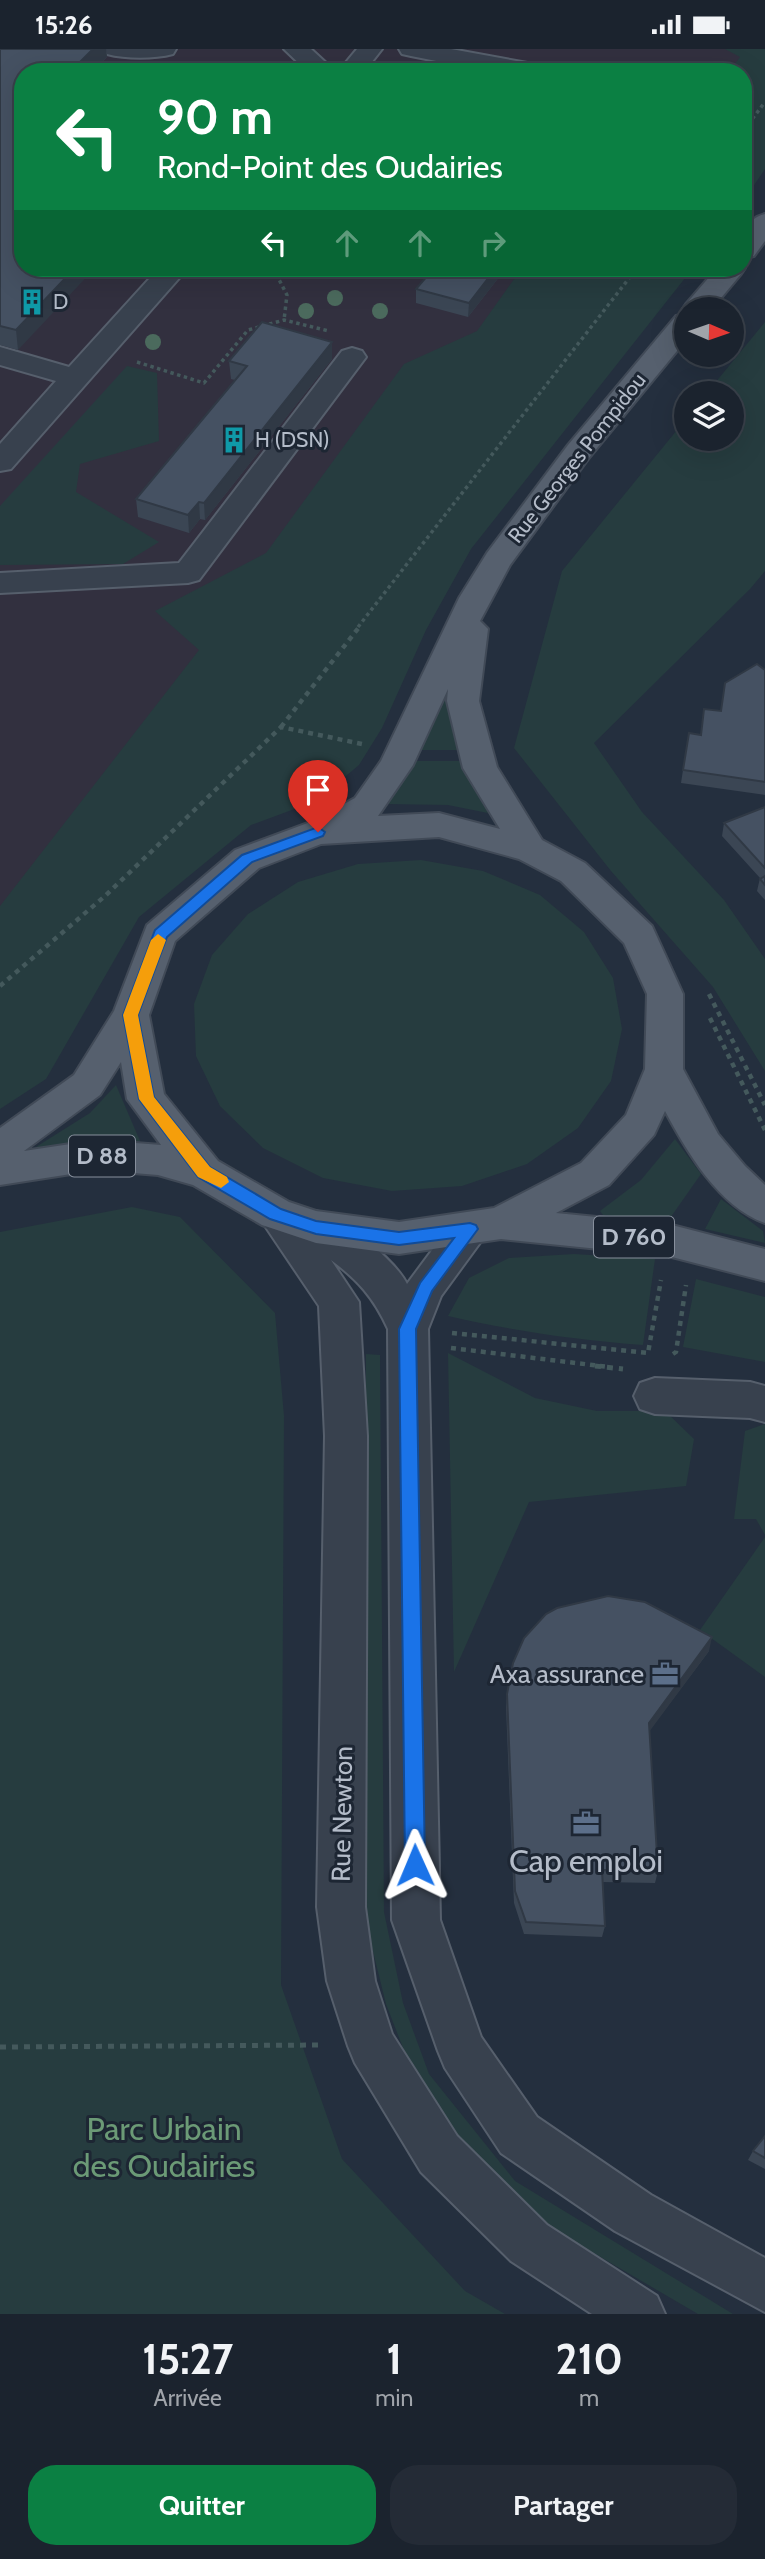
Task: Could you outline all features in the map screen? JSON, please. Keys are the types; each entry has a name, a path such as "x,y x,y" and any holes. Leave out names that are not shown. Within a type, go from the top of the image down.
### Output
{"main road":[{"path":"752,239 765,222"},
{"path":"707,297 724,277"},
{"name":"Rue Georges Pompidou","path":"318,832 367,807 396,765 475,599 527,519 674,337"},
{"name":"Rue Georges Pompidou","path":"475,599 463,701 480,768 530,849"},
{"path":"439,825 530,849 573,871 639,935 664,994 664,1069 641,1124 595,1174 486,1226 399,1238 296,1221 204,1172 146,1099 131,1015 160,934 247,859 318,832 439,825"},
{"name":"D 88","path":"0,1149 87,1085 131,1015"},
{"path":"664,1069 683,1114 722,1169 735,1184 765,1207"},
{"name":"D 88","path":"0,1170 97,1155 158,1160 204,1172"},
{"name":"D 760","path":"486,1226 668,1240 765,1265"}],"street":[{"path":"116,49 165,49"},
{"path":"152,63 165,49"},
{"path":"296,49 313,63"},
{"path":"358,63 370,49"},
{"path":"411,49 488,63"},
{"path":"0,462 166,277"},
{"path":"0,356 76,378"},
{"path":"0,583 188,573 352,357"},
{"path":"296,1221 368,1265 390,1290 408,1336"},
{"name":"Rue Newton","path":"296,1221 339,1302 346,1436 341,1907 351,1981 372,2046 439,2154 529,2243 639,2314"},
{"path":"486,1226 425,1287 408,1336 416,1920 463,2051 519,2135 633,2213 765,2286"},
{"path":"649,1375 765,1404"}],"path":[{"path":"752,119 765,102"},
{"path":"278,277 287,295 284,320"},
{"path":"281,727 630,277"},
{"path":"116,332 138,338 124,358 204,383 248,330 284,320 340,334 352,357"},
{"path":"408,1336 648,1353 668,1240"},
{"path":"408,1336 649,1375 676,1352"},
{"path":"0,2047 322,2045"}],"shaded area":[{"path":"0,49 765,49 752,63 14,63 14,277 648,277 0,947"}],"green space":[{"path":"725,49 765,49 765,169 752,188 752,63 736,63 740,57"},
{"path":"516,277 686,277 471,549 426,630 382,728 359,765 316,801 251,825 139,917 46,1079 0,1109 0,906 199,650 155,611 266,553 404,364 477,331"},
{"path":"765,322 765,571 594,743 642,812 724,900 765,959 765,1071 713,987 611,871 514,748 562,571 674,434 674,451 744,451 744,381 717,381 728,367 744,367 744,348"},
{"path":"127,366 157,373 159,441 80,464 76,492 159,542 123,564 0,565 0,506"},
{"path":"444,695 453,695 460,750 421,750"},
{"path":"416,761 464,761 488,813 448,805 387,804"},
{"path":"421,860 483,871 540,895 584,932 613,978 622,1029 611,1081 578,1128 527,1164 462,1186 392,1191 323,1178 263,1148 220,1106 196,1056 194,1004 212,955 248,914 298,882 358,864"},
{"path":"116,1085 140,1141 28,1152 90,1113"},
{"path":"675,1139 701,1174 668,1221 603,1215 600,1211 641,1180"},
{"path":"721,1199 763,1231 765,1243 705,1229"},
{"name":"Parc Urbain des Oudairies","path":"132,1207 180,1217 275,1313 284,1416 281,1985 342,2159 465,2291 505,2314 0,2314 0,1232"},
{"path":"574,1254 655,1259 643,1345 545,1334 448,1316 469,1278 509,1258"},
{"path":"696,1279 765,1297 765,1362 683,1347"},
{"path":"448,1353 535,1398 597,1411 665,1411 694,1439 686,1486 529,1502 454,1672"},
{"path":"366,1354 380,1355 384,1912 403,2003 429,2074 515,2181 733,2314 698,2314 522,2211 419,2089 386,2004 366,1923"},
{"path":"765,1424 765,1535 756,1519 734,1519 745,1431"},
{"path":"765,1537 765,1677 700,1630"}],"building":[{"path":"0,49 93,49 79,63 14,63 14,277 66,277 16,330 0,326"},
{"path":"426,277 489,277 469,303 416,289"},
{"path":"262,322 332,342 204,503 199,502 188,515 136,499 247,366 229,361"},
{"path":"757,664 765,670 765,782 683,770 689,733 701,735 704,709 721,711 725,683"},
{"path":"765,807 765,868 724,823"},
{"path":"608,1596 645,1602 712,1637 649,1723 658,1871 602,1870 605,1926 526,1922 515,1891 507,1694 513,1663 524,1638 546,1614 557,1608"},
{"path":"765,2136 765,2158 753,2151"}],"slow traffic":[{"path":"158,940 131,1015 146,1099 204,1172 221,1182"}],"place":[{"name":"D","path":"32,302"},
{"name":"H (DSN)","path":"234,440"},
{"name":"Axa assurance","path":"665,1674"},
{"name":"Cap emploi","path":"586,1823"}],"route":[{"path":"318,832 247,859 160,934 131,1015 146,1099 204,1172 276,1214 316,1227 399,1238 470,1229 425,1287 408,1329 415,1865"}]}
